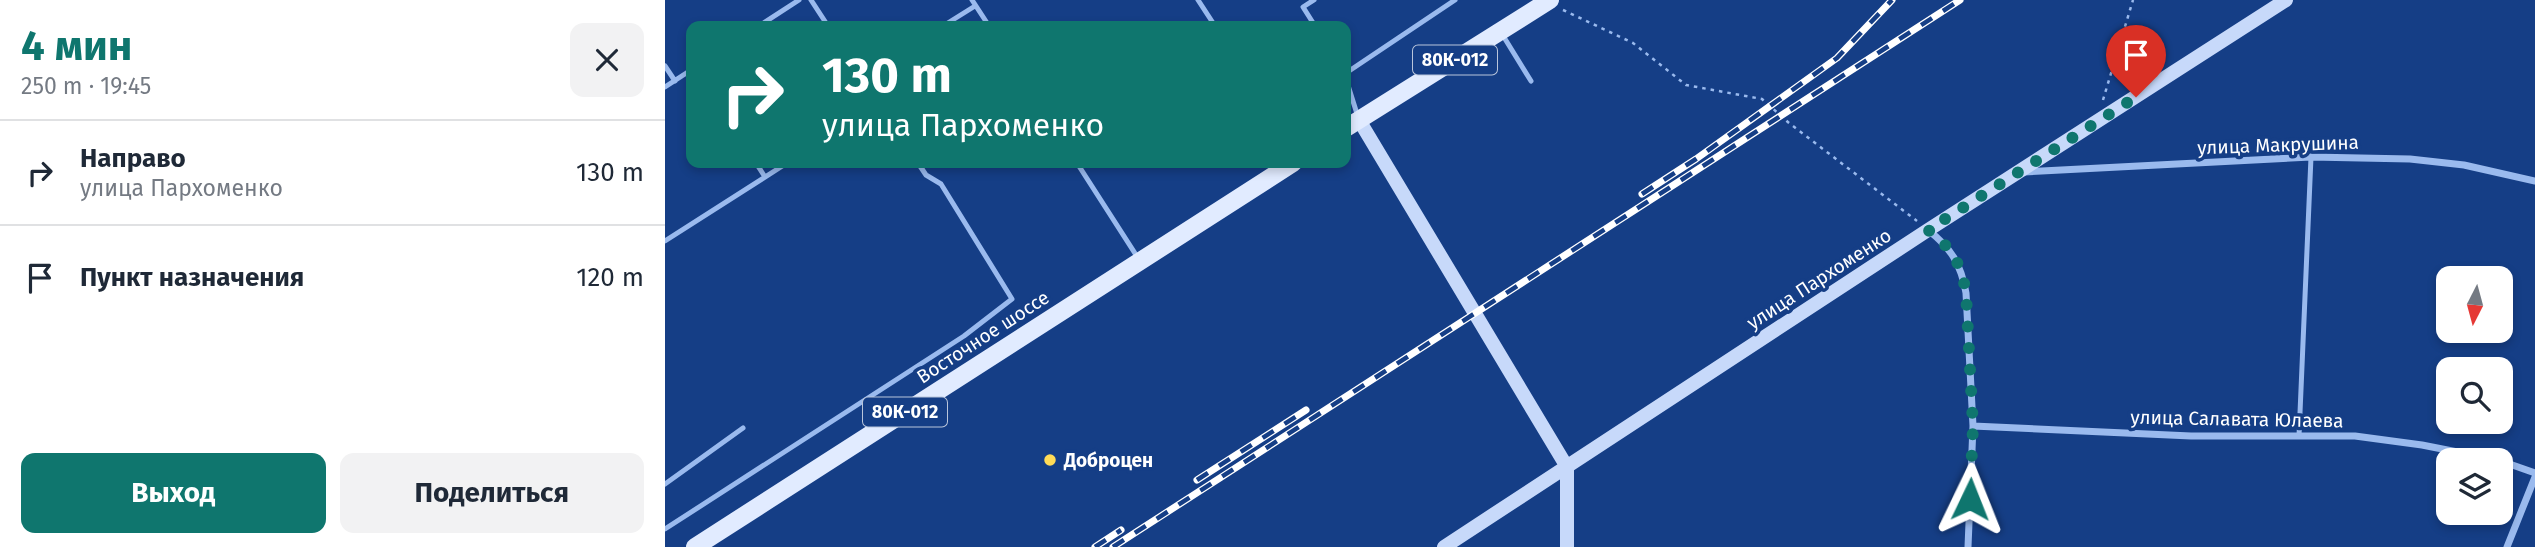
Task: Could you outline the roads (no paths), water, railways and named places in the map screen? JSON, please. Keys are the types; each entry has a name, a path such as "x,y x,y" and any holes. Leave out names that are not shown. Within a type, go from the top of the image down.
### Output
{"main road":[{"name":"80К-012","path":"1352,124 1549,0"},
{"name":"улица Пархоменко","path":"1444,547 1928,230 2286,0"},
{"path":"1352,124 1567,467 1567,547"},
{"name":"Восточное шоссе","path":"695,547 1285,168"}],"street":[{"name":"улица Макрушина","path":"2020,172 2311,157 2410,159 2451,164 2535,181"},
{"path":"1928,230 1946,244 1963,277 1973,426 1968,547"},
{"name":"улица Салавата Юлаева","path":"1973,426 2191,436 2355,436 2436,448"},
{"name":"улица Салавата Юлаева","path":"2513,466 2535,475"},
{"path":"2507,547 2535,475"}],"lane":[{"path":"767,21 799,0"},
{"path":"811,0 825,21"},
{"path":"1198,0 1212,21"},
{"path":"1312,21 1303,7 1314,0"},
{"path":"1351,70 1455,0"},
{"path":"950,21 974,3 986,21"},
{"path":"1500,32 1531,81"},
{"path":"665,66 675,81"},
{"path":"665,88 686,73"},
{"path":"2299,436 2311,157"},
{"path":"759,168 765,177"},
{"path":"665,241 779,168"},
{"path":"665,529 964,336 1012,299 941,184 926,175 921,168"},
{"path":"1080,168 1140,261"},
{"path":"665,484 743,428"}],"railway":[{"path":"1642,194 1696,159 1837,58 1892,0"},
{"path":"1113,547 1960,0"},
{"path":"1197,480 1306,410"},
{"path":"1095,547 1121,530"}],"place":[{"name":"Доброцен","path":"1050,460"}]}
